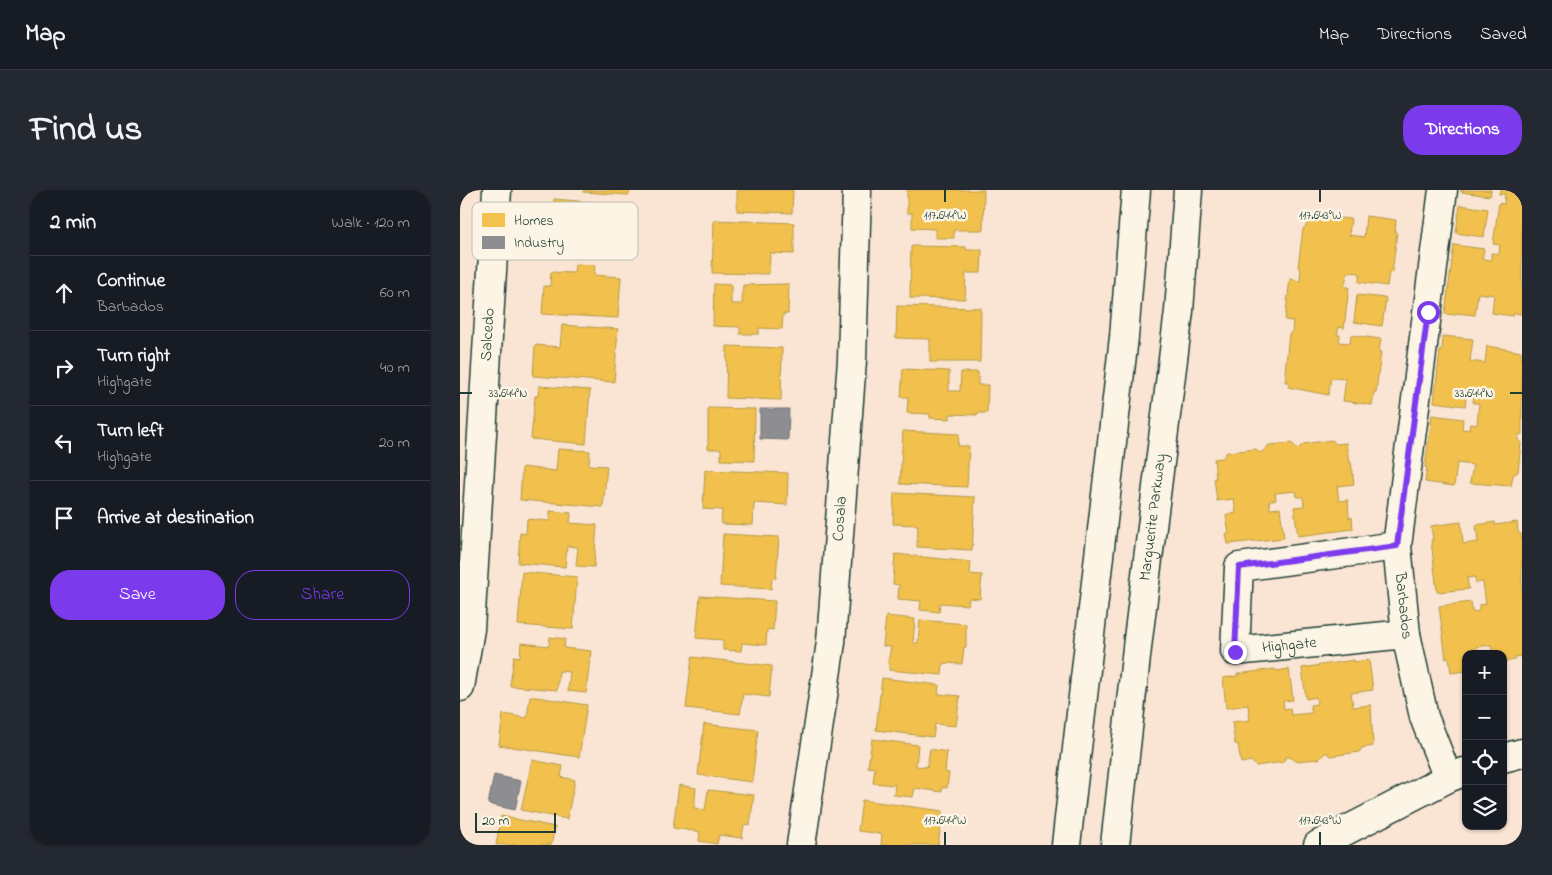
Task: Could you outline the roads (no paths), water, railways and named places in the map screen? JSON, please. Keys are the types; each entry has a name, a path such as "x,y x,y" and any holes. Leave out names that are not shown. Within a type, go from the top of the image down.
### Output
{"street":[{"name":"Cosala","path":"801,845 831,642 852,360 857,190"},
{"path":"1066,845 1124,337 1136,190"},
{"name":"Marguerite Parkway","path":"1115,845 1139,630 1179,311 1188,190"},
{"name":"Barbados","path":"1443,190 1397,546 1406,634 1424,718 1457,775"},
{"name":"Salcedo","path":"460,687 470,629 493,260"},
{"name":"Highgate","path":"1397,546 1239,567 1235,652 1406,634"},
{"path":"1507,757 1522,753"},
{"path":"1326,844 1457,775"}]}
